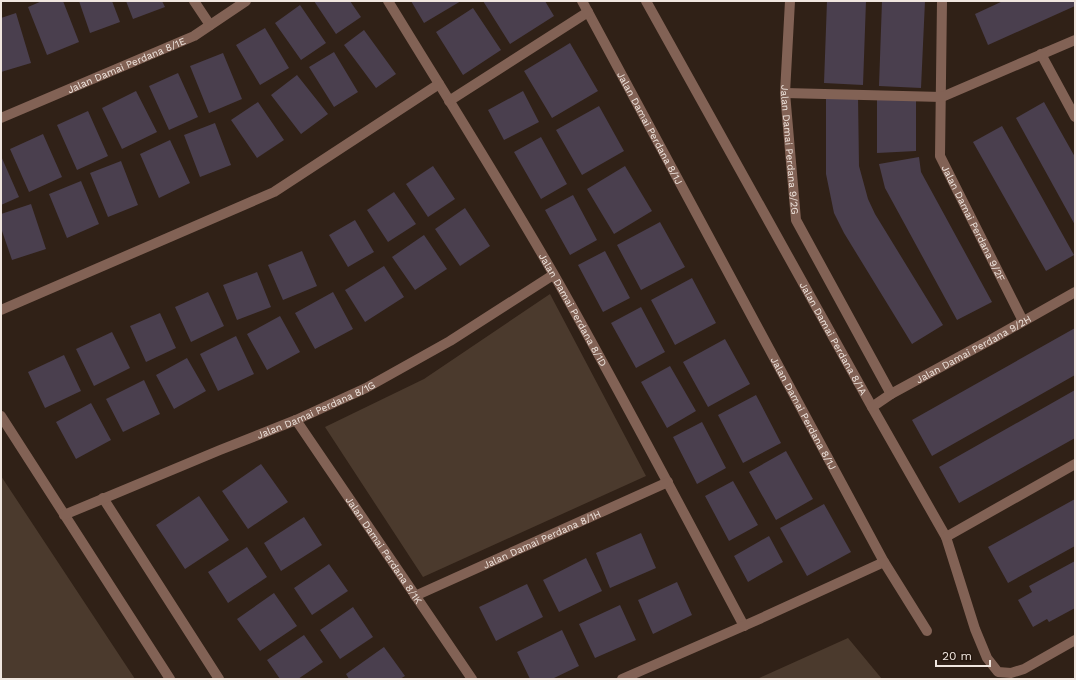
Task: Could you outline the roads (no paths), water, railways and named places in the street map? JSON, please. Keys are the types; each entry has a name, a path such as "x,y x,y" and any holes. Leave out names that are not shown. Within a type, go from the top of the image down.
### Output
{"street":[{"path":"194,1 210,25"},
{"name":"Jalan Damai Perdana 8/1E","path":"1,118 194,36 246,1"},
{"name":"Jalan Damai Perdana 8/1D","path":"388,1 492,170 554,275 668,482 744,626"},
{"name":"Jalan Damai Perdana 8/1J","path":"582,1 884,562 927,631"},
{"name":"Jalan Damai Perdana 8/1A","path":"646,1 946,537 975,629 987,658 998,672 1011,673 1024,669 1075,640"},
{"name":"Jalan Damai Perdana 9/2G","path":"790,1 785,93 796,220 891,394"},
{"name":"Jalan Damai Perdana 9/2F","path":"942,1 942,97 940,156 1023,321"},
{"path":"449,101 588,12"},
{"path":"785,93 942,97 1075,40"},
{"path":"1041,54 1075,117"},
{"path":"1,310 274,192 439,84"},
{"name":"Jalan Damai Perdana 8/1G","path":"64,515 296,420 366,388 450,341 554,275"},
{"name":"Jalan Damai Perdana 9/2H","path":"872,407 891,394 1075,292"},
{"path":"1,416 170,679"},
{"name":"Jalan Damai Perdana 8/1K","path":"296,420 472,679"},
{"path":"946,537 1075,464"},
{"name":"Jalan Damai Perdana 8/1H","path":"415,596 668,482"},
{"path":"104,498 219,679"},
{"path":"622,679 744,626 884,562"}]}
